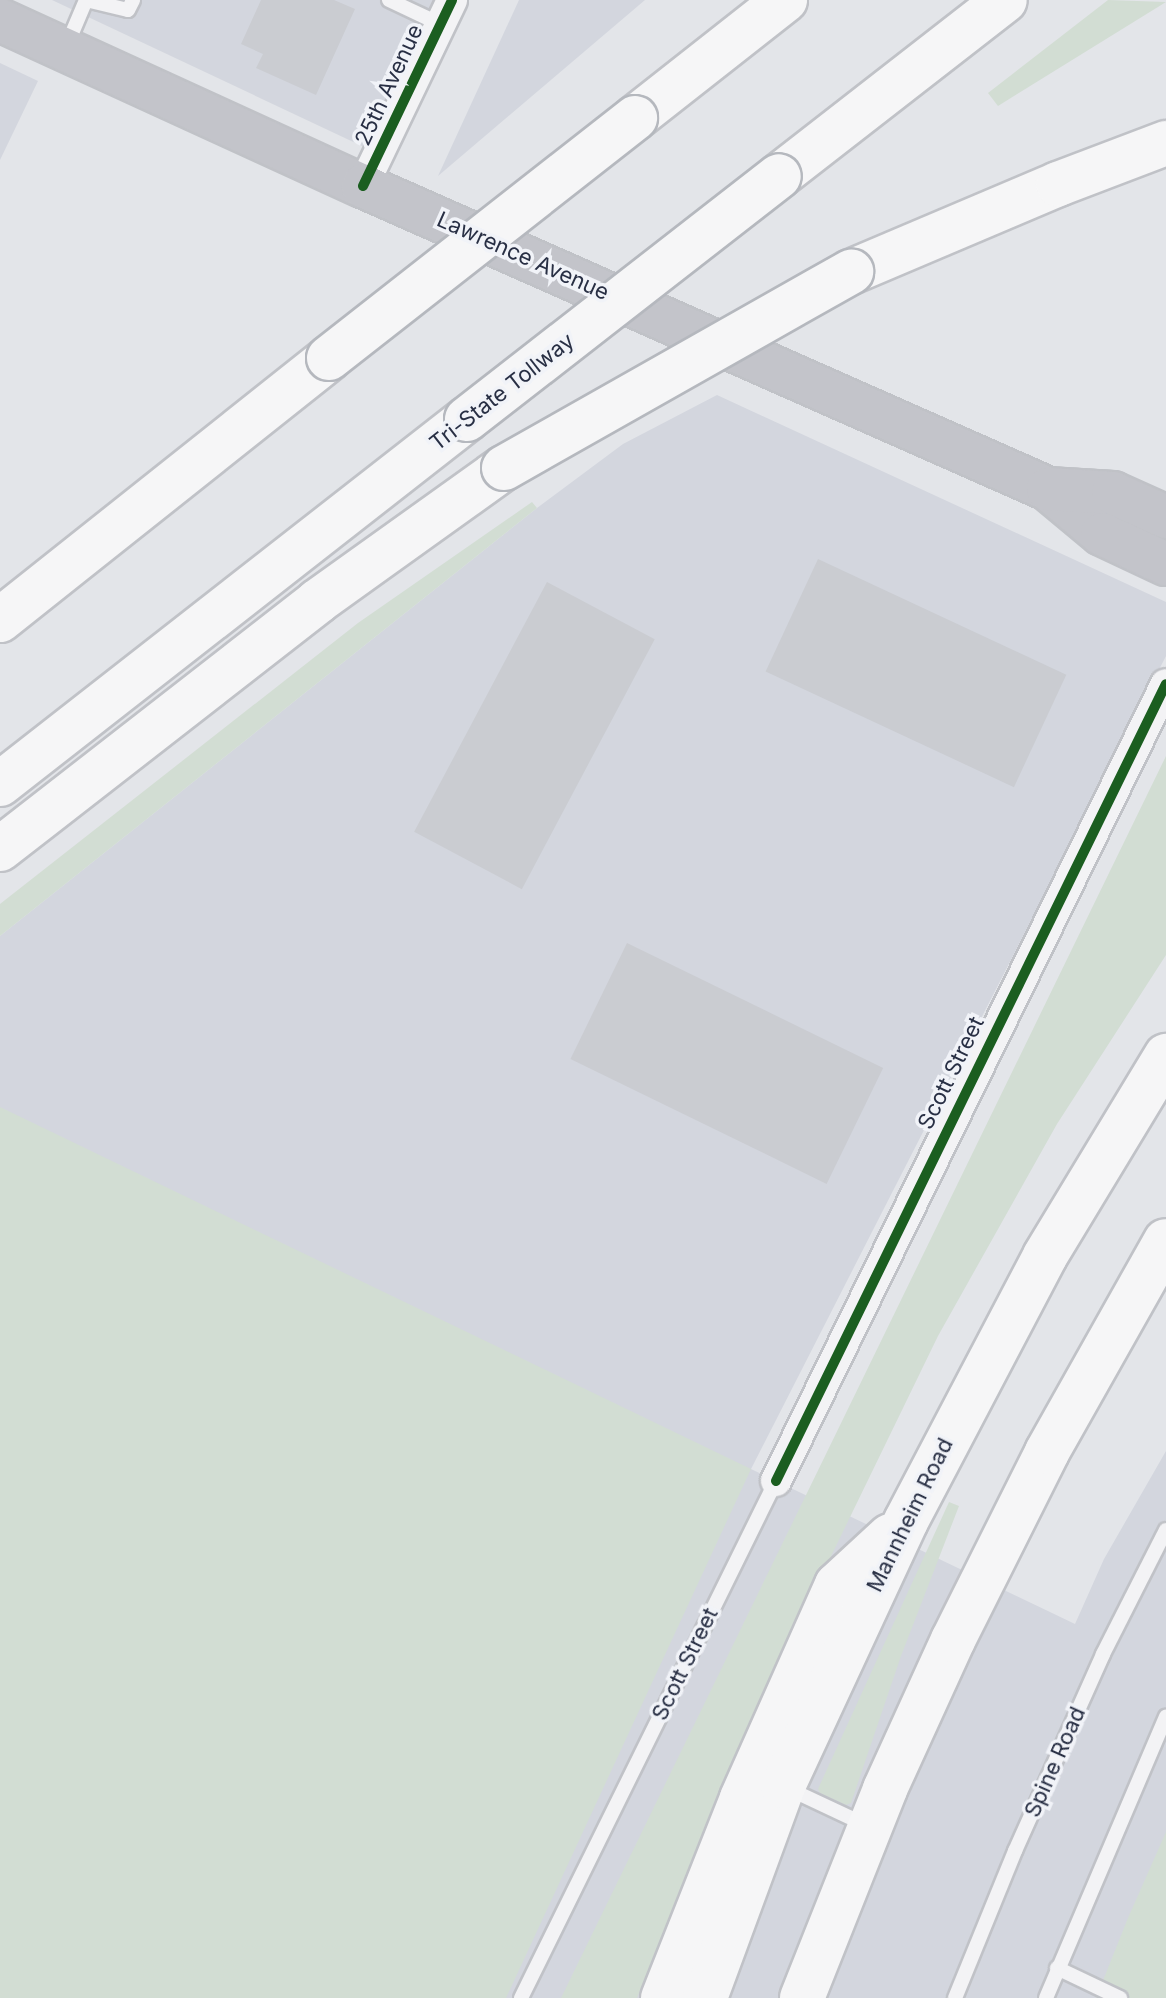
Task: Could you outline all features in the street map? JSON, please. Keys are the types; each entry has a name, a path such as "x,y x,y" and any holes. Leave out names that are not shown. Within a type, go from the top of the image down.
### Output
{"main road":[{"path":"0,620 785,0"},
{"name":"Tri-State Tollway","path":"0,784 1005,0"},
{"name":"Lawrence Avenue","path":"0,20 363,186 1048,489 1102,534 1166,564"},
{"path":"1058,184 1166,116"},
{"path":"0,849 318,601 504,468 851,272 1058,184 1166,143"},
{"name":"Lawrence Avenue","path":"1048,489 1113,493 1166,517"},
{"name":"Mannheim Road","path":"705,1998 783,1786 906,1521 1045,1256 1164,1056"},
{"path":"802,1998 869,1827 953,1640 1033,1479 1166,1241"},
{"path":"663,1998 742,1798 837,1585 906,1521"}],"street":[{"name":"25th Avenue","path":"363,186 446,12"},
{"name":"Scott Street","path":"776,1481 1166,684"}],"lane":[{"path":"65,50 86,0 128,10 133,0"},
{"path":"389,0 446,12"},
{"name":"Scott Street","path":"521,1998 776,1481"},
{"name":"Spine Road","path":"955,1998 1097,1668 1166,1530"},
{"path":"1046,1998 1166,1717"},
{"path":"783,1786 869,1827"},
{"path":"1057,1968 1120,1998"}],"shaded area":[{"path":"52,0 436,0 364,147"},
{"path":"519,0 645,0 438,176"},
{"path":"1108,0 1166,2 998,106 988,93"},
{"path":"0,63 38,81 0,160"},
{"path":"717,395 1166,602 1166,656 751,1469 1075,1624 1104,1559 1166,1451 1166,1998 0,1998 0,936 537,508 623,444"},
{"path":"532,502 537,508 0,936 0,904 358,623"},
{"path":"1166,756 1166,955 1057,1124 938,1336 750,1723 637,1998 561,1998"},
{"path":"0,1107 751,1469 506,1998 0,1998"},
{"path":"949,1502 959,1506 901,1656 851,1803 846,1805 820,1793 818,1789"},
{"path":"1166,1832 1166,1998 1096,1998 1128,1918"}],"building":[{"path":"261,0 334,0 355,9 316,95 256,68 263,54 241,44"},
{"path":"818,559 1066,675 1014,787 766,671"},
{"path":"547,582 655,639 522,889 414,832"},
{"path":"627,943 883,1068 827,1184 570,1059"}],"cycle path":[{"path":"363,186 452,0"},
{"path":"776,1481 1166,684"}]}
